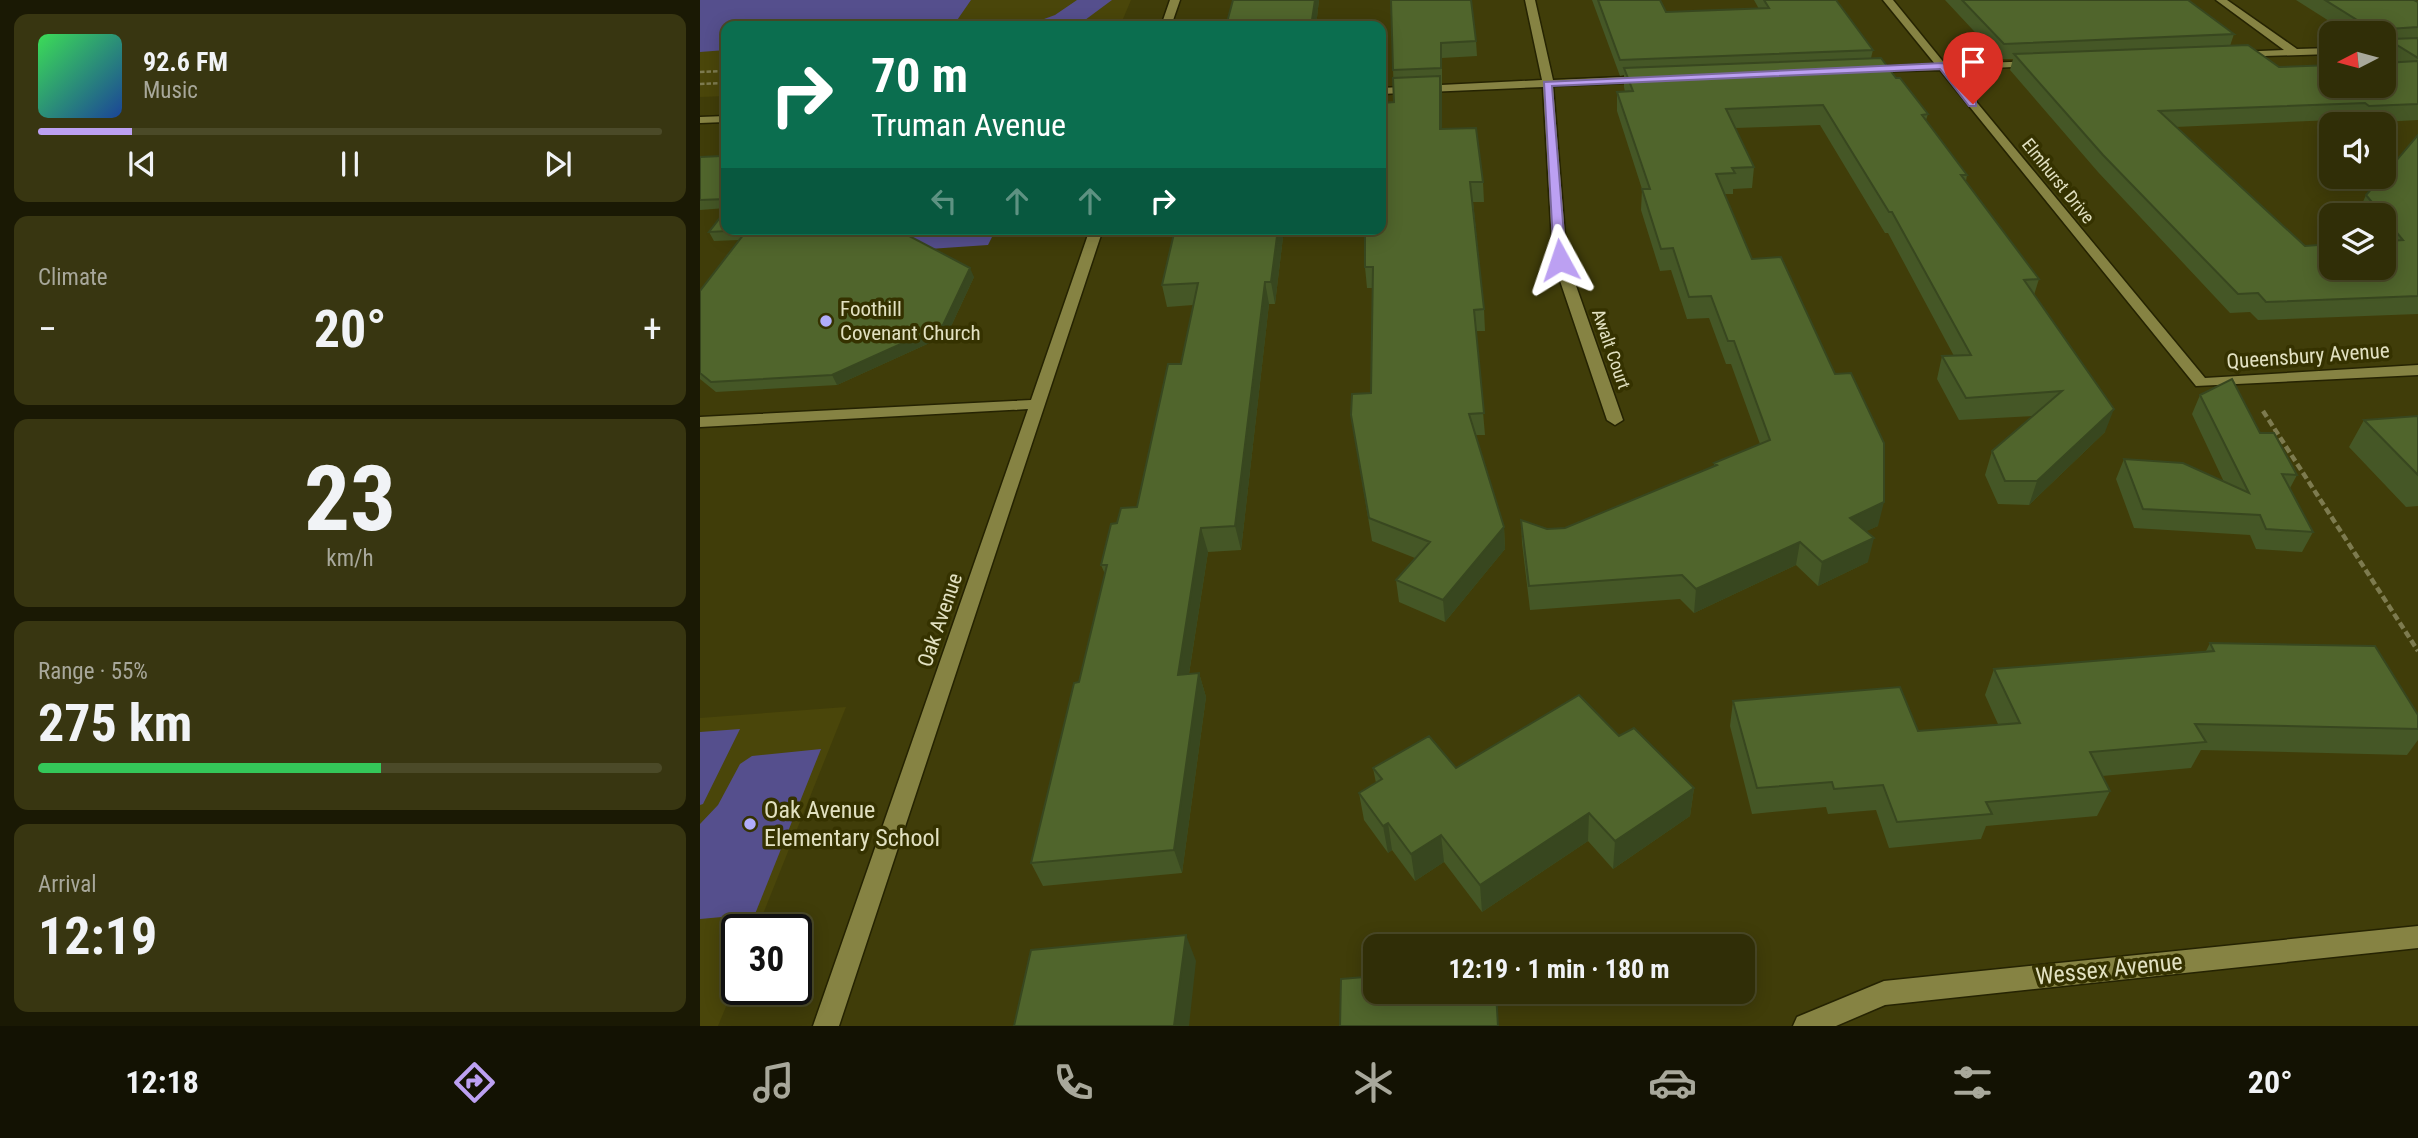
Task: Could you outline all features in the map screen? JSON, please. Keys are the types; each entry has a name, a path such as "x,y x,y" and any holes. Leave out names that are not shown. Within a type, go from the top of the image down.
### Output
{"street":[{"path":"1168,21 1175,0"},
{"name":"Awalt Court","path":"1530,0 1547,71 1560,260 1615,420"},
{"name":"Elmhurst Drive","path":"1888,0 2202,383"},
{"path":"2221,0 2294,52"},
{"path":"2226,55 2319,51"},
{"path":"1847,71 2051,62"},
{"path":"1386,91 1656,79"},
{"path":"700,120 721,119"},
{"name":"Oak Avenue","path":"826,1026 1095,235"},
{"name":"Queensbury Avenue","path":"2202,383 2418,370"},
{"path":"700,422 1038,404"},
{"name":"Wessex Avenue","path":"1806,1026 1884,993 2418,937"}],"path":[{"path":"700,72 721,71"},
{"path":"700,84 721,83"},
{"path":"2244,381 2418,651"}],"shaded area":[{"path":"700,0 1131,0 1122,21 721,21 721,96 700,97"},
{"path":"700,0 971,0 956,21 721,21 721,50 700,52"},
{"path":"1077,0 1112,0 1085,20 1089,21 1039,21 1055,15"},
{"path":"904,235 993,235 988,245 929,249"},
{"name":"Oak Avenue Elementary School","path":"846,707 763,914 721,914 721,1005 727,1005 718,1026 700,1026 700,718"},
{"path":"740,729 703,804 700,805 700,732"},
{"path":"821,749 755,914 721,914 721,917 700,919 700,824 718,805 740,764 752,756"}],"building":[{"path":"1233,0 1315,0 1312,20 1227,21"},
{"path":"1391,0 1471,0 1476,41 1441,43 1441,68 1393,70"},
{"path":"1598,0 1660,0 1666,12 1769,8 1764,0 1836,0 1873,50 1620,60"},
{"path":"1962,0 2188,0 2234,34 2004,44"},
{"path":"2325,0 2418,2 2418,27 2396,29 2396,21 2359,21"},
{"path":"2418,38 2418,58 2396,44 2396,39"},
{"path":"2248,45 2279,67 2319,65 2319,98 2396,98 2396,62 2418,61 2418,104 2369,106 2365,103 2159,111 2305,246 2319,245 2319,280 2396,280 2396,240 2403,240 2396,231 2396,203 2373,203 2366,195 2371,189 2396,189 2396,161 2418,135 2418,296 2266,302 2258,293 2238,294 2103,155 2014,54"},
{"path":"1881,58 1928,114 1922,115 1967,175 1961,175 2039,279 2024,280 2114,409 2037,481 2005,481 1992,451 2062,391 1966,398 1942,356 1971,355 1892,212 1889,212 1823,105 1726,109 1754,167 1732,168 1735,173 1716,174 1752,259 1781,257 1835,374 1851,373 1884,443 1884,502 1850,518 1874,538 1822,562 1800,542 1696,589 1682,575 1529,586 1521,520 1547,529 1565,528 1770,440 1734,341 1728,341 1711,296 1689,297 1673,248 1661,249 1642,189 1650,189 1617,92 1633,91 1624,68"},
{"path":"1440,76 1440,129 1476,128 1483,182 1470,182 1484,309 1474,310 1484,413 1469,414 1504,527 1443,600 1396,580 1430,542 1369,518 1351,415 1352,394 1371,393 1373,267 1365,267 1365,235 1386,235 1386,103 1394,102 1393,78"},
{"path":"721,156 721,199 700,200 700,157"},
{"name":"Foothill Covenant Church","path":"721,216 721,231 709,232"},
{"name":"Foothill Covenant Church","path":"743,235 907,235 970,268 943,325 832,375 711,382 700,373 700,291"},
{"path":"1174,235 1277,235 1271,282 1265,282 1235,526 1201,528 1178,675 1199,673 1174,850 1031,863 1074,683 1079,682 1107,565 1101,565 1111,524 1117,523 1121,508 1137,507 1168,364 1181,364 1198,283 1162,285"},
{"path":"2232,379 2260,433 2274,433 2297,475 2282,474 2313,532 2266,529 2260,515 2143,509 2124,459 2183,463 2249,493 2200,395"},
{"path":"2418,416 2418,475 2364,420"},
{"path":"2210,643 2375,646 2418,715 2418,729 2195,724 2206,742 2090,752 2110,791 1986,802 1992,814 1897,822 1883,785 1834,789 1832,782 1757,788 1733,701 1900,687 1918,731 2020,723 1994,669 2214,651"},
{"path":"1579,695 1619,736 1634,728 1694,788 1615,841 1589,813 1480,885 1441,835 1411,854 1388,823 1383,826 1359,793 1382,779 1373,768 1429,736 1456,768"},
{"path":"1186,935 1174,1026 1014,1026 1031,950"},
{"path":"1363,977 1363,1004 1497,1004 1498,1026 1340,1026 1341,979"}],"place":[{"name":"Foothill Covenant Church","path":"826,321"},
{"name":"Oak Avenue Elementary School","path":"750,824"}],"route":[{"path":"1560,260 1547,84 1943,66 1973,104"}]}
